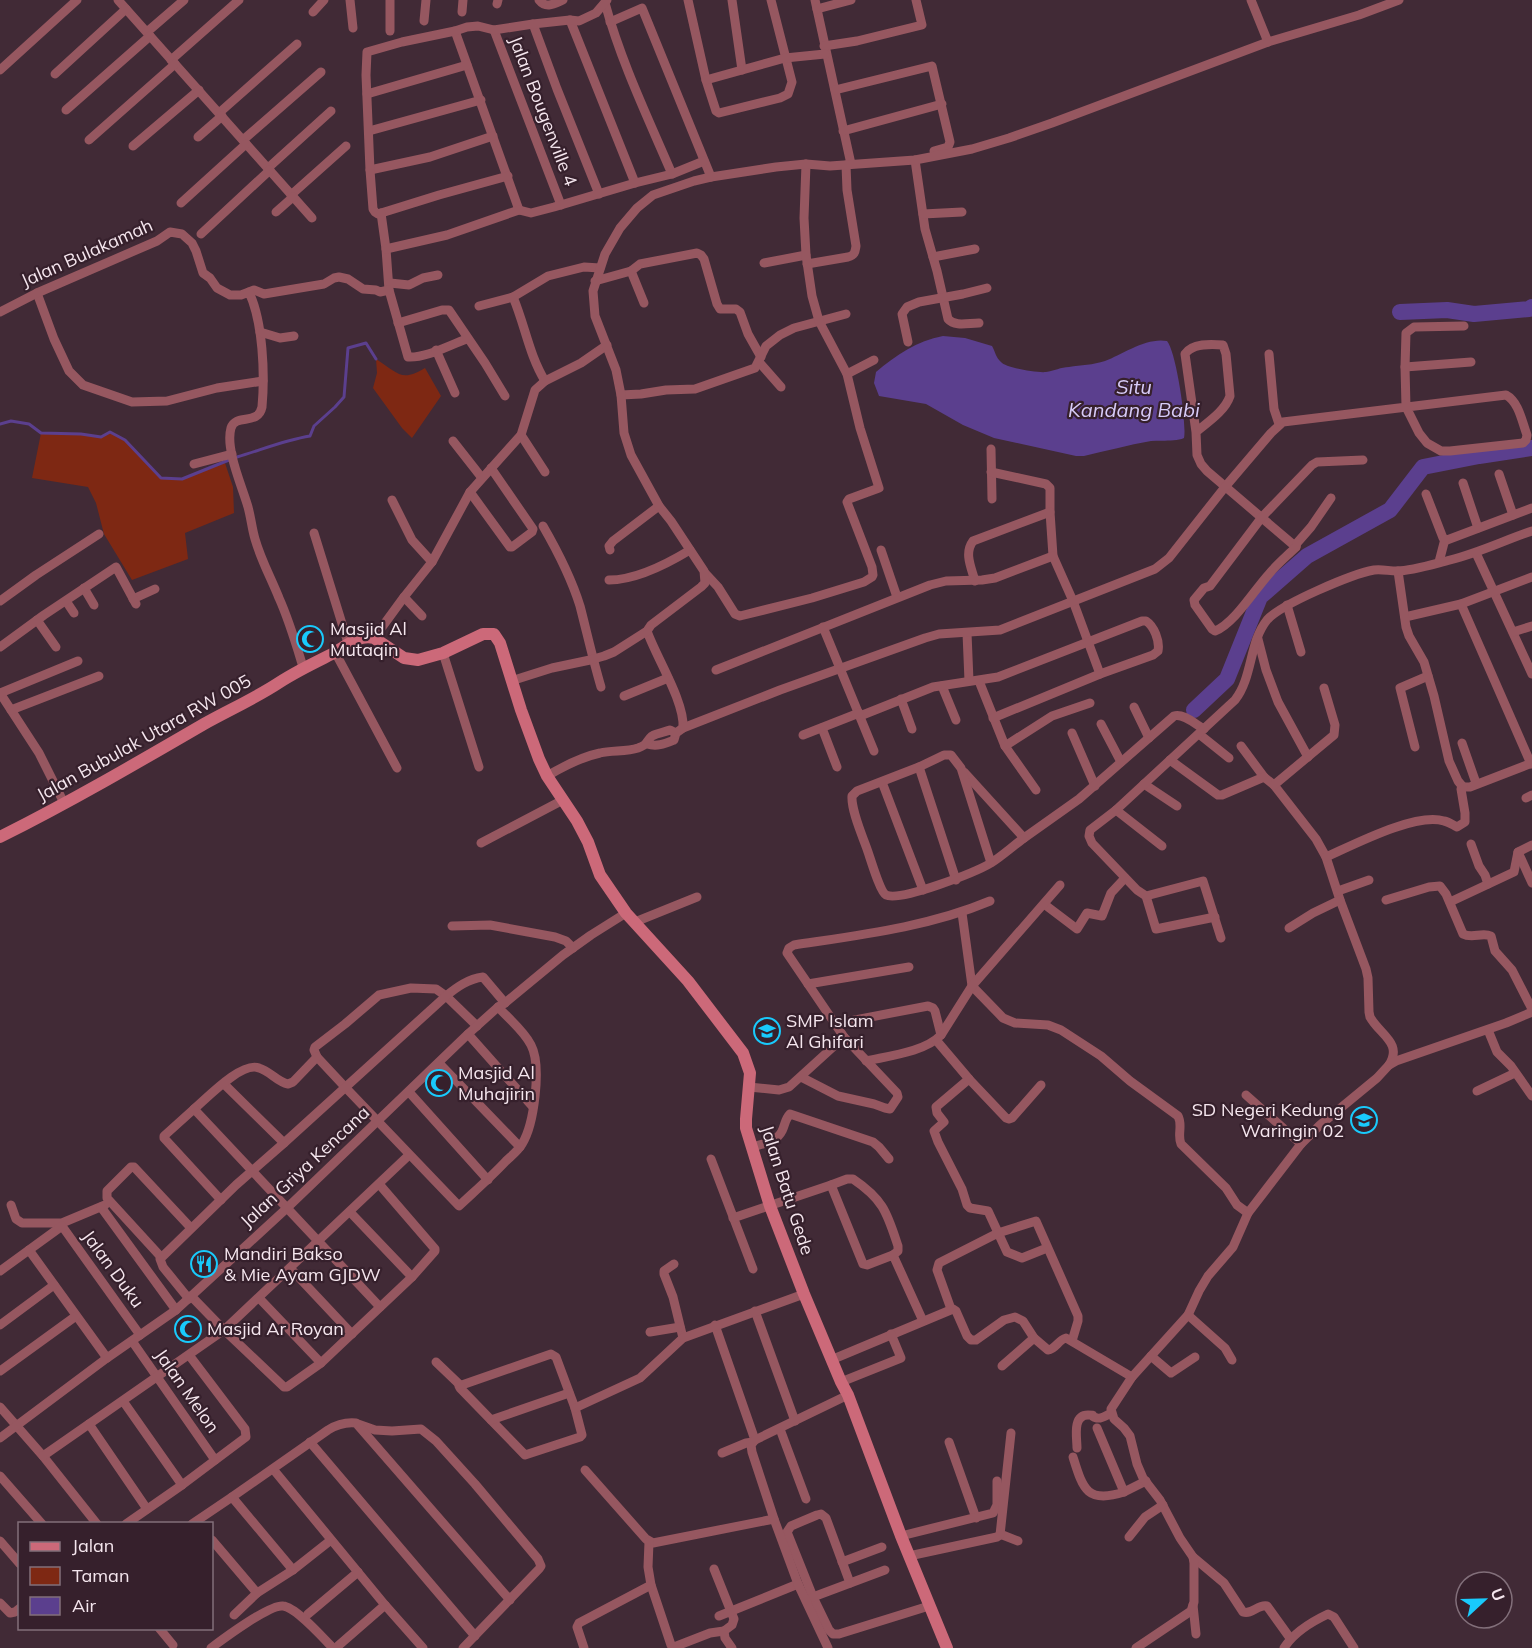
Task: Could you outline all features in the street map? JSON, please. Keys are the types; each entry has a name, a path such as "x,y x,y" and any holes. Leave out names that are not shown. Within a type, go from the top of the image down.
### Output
{"street":[{"path":"0,70 78,0"},
{"path":"66,110 184,0"},
{"path":"89,140 239,0"},
{"path":"313,12 324,0"},
{"path":"350,0 353,28"},
{"path":"390,0 390,31"},
{"path":"424,21 426,0"},
{"path":"462,12 463,0"},
{"path":"539,0 546,6 563,0"},
{"path":"688,0 705,80 716,111 719,113 788,94 792,82 771,0"},
{"path":"732,0 742,70"},
{"path":"764,263 848,257 855,252 847,190 849,163 816,5 851,0"},
{"path":"705,80 922,25 916,0"},
{"path":"1251,0 1268,42"},
{"path":"849,163 915,160 972,149 1009,138 1268,42 1359,15 1399,0"},
{"path":"508,176 378,214 375,212 370,170 367,52 402,42 455,32 467,27 478,26 494,30 570,20 579,21 596,13 606,2"},
{"path":"606,2 610,21 672,174"},
{"path":"55,74 124,4 312,219"},
{"path":"610,21 642,8 711,177"},
{"path":"570,20 635,183"},
{"path":"533,24 599,194"},
{"name":"Jalan Bougenville 4","path":"494,30 561,205"},
{"path":"455,32 519,210"},
{"path":"198,137 297,44"},
{"path":"367,94 467,65"},
{"path":"806,164 804,218 806,260 812,296 819,321 847,374 857,417 879,488 849,499 847,502 873,575 864,582 740,616 735,614 718,587 704,571 659,506 635,465 624,434 621,395 616,370 595,316 592,299 595,281 605,254 620,228 637,208 653,195 711,177 806,164 830,166 904,156 948,147 950,142 932,66 834,90"},
{"path":"181,203 321,72"},
{"path":"133,146 199,90"},
{"path":"369,131 481,100"},
{"path":"843,130 942,104"},
{"path":"201,234 331,111"},
{"path":"370,170 430,157 493,136"},
{"path":"276,212 346,146"},
{"path":"915,160 925,229 948,319 956,324 979,323"},
{"path":"386,249 447,235 519,210 531,213 561,205 672,174 704,161"},
{"path":"923,214 962,212"},
{"path":"381,213 389,286 408,357 467,339"},
{"name":"Jalan Bulakamah","path":"0,312 37,293 157,241 170,232 182,234 192,243 203,273 217,288 230,295 249,292"},
{"path":"933,257 975,249"},
{"path":"595,281 631,271 640,264 698,253 704,259 720,309 736,309 740,312 760,360 781,387"},
{"path":"479,306 513,297 548,276 584,267 600,267"},
{"path":"631,271 644,303"},
{"path":"303,667 255,539 229,441 232,426 240,420 257,417 262,407 260,332 249,292 257,291 264,294 324,284 339,277 348,279 363,289 380,292 389,286 409,285 438,274"},
{"path":"908,342 903,320 904,310 912,304 987,288"},
{"path":"37,293 69,371 83,385 132,402 167,401 217,388 263,381"},
{"path":"513,297 534,362 545,381"},
{"path":"398,323 449,310 504,396"},
{"path":"621,395 695,389 750,370 755,368 766,346 780,335 794,328 846,314"},
{"path":"680,731 780,690 925,638 939,634 1000,630 1161,565 1280,424 1287,421 1345,416 1406,407 1506,395 1515,404 1527,435 1526,440 1518,444 1474,450 1441,451 1427,442 1419,433 1406,407 1405,337 1414,327 1464,326"},
{"path":"260,332 280,338 294,336"},
{"path":"314,533 348,643 369,637 374,638 432,562 470,492 521,435 535,390 545,381 581,363 607,345"},
{"path":"1196,432 1229,400 1226,354 1222,345 1196,346 1190,348 1185,354 1197,455 1204,468 1296,547"},
{"path":"436,350 454,393"},
{"path":"1269,354 1274,409 1280,424"},
{"path":"847,374 874,360"},
{"path":"1405,367 1471,362"},
{"path":"521,435 545,472"},
{"path":"453,441 482,478"},
{"path":"991,449 992,499"},
{"path":"194,464 231,454"},
{"path":"1331,498 1296,547 1268,575 1240,610 1220,628 1212,630 1194,600 1204,588 1210,586 1262,517 1317,462 1363,460"},
{"path":"470,492 510,547 532,532 533,529 490,468"},
{"path":"991,472 1048,485 1050,488 1053,556 1073,601 1100,674"},
{"path":"1499,474 1514,515"},
{"path":"1463,483 1478,528"},
{"path":"1426,494 1445,540 1439,562"},
{"path":"392,500 412,540 432,562"},
{"path":"610,550 609,546 613,541 659,506"},
{"path":"1445,540 1532,508"},
{"path":"975,580 968,553 973,541 1050,512"},
{"path":"543,526 568,574 580,606 592,660 601,687"},
{"path":"1215,917 1156,929 1146,896 1125,878 1092,843 1089,836 1090,830 1116,810 1239,695 1258,637 1268,619 1287,605 1358,574 1377,569 1398,571 1476,553 1532,531"},
{"path":"0,601 99,534"},
{"path":"609,580 655,569 690,550"},
{"path":"881,550 897,597"},
{"path":"1476,553 1531,670"},
{"path":"716,670 930,585 945,581 995,578 1053,556"},
{"path":"0,646 116,567 134,601 155,589"},
{"path":"511,681 614,652 647,631 651,625 701,587 705,580 704,571"},
{"path":"1398,571 1409,636 1424,662 1449,761 1463,787"},
{"path":"1405,617 1461,604 1532,577"},
{"path":"84,588 94,605"},
{"path":"404,597 422,616"},
{"path":"66,600 74,613"},
{"path":"1461,604 1531,763 1470,787 1463,787"},
{"path":"1287,605 1301,652"},
{"path":"37,620 56,647"},
{"path":"803,735 942,686 998,677 1142,621 1152,625 1159,644 1156,653 993,718"},
{"path":"1513,632 1532,626"},
{"path":"824,627 874,751"},
{"path":"548,776 586,757 635,749 647,744 656,746 674,740 680,731 681,712 647,631"},
{"path":"967,633 969,681"},
{"name":"Jalan Batu Gede","path":"374,638 404,658 418,660 443,653 483,634 494,634 500,643 528,730 548,776 577,821 588,842 600,875 630,917 688,981 743,1053 748,1067 749,1087 746,1128 770,1206 831,1360 848,1395 946,1648"},
{"path":"1258,637 1274,695 1308,758"},
{"name":"Jalan Bubulak Utara RW 005","path":"0,837 265,692 303,667 335,652 348,643"},
{"path":"335,652 397,768"},
{"path":"443,653 479,767"},
{"path":"64,803 39,753 0,693 78,661"},
{"path":"11,710 99,676"},
{"path":"1415,747 1400,688 1428,676"},
{"path":"624,696 668,678"},
{"path":"979,681 1005,746 1036,790"},
{"path":"942,686 956,720"},
{"path":"1274,785 1332,738 1335,725 1324,688"},
{"path":"901,699 912,729"},
{"path":"1005,746 1052,716 1090,703"},
{"path":"1134,707 1149,738"},
{"path":"1023,838 961,768 955,758 948,754 852,796 883,892 888,896 893,896 956,880 991,863 1079,799 1178,714 1200,729 1229,758"},
{"path":"1101,724 1121,762"},
{"path":"822,728 837,767"},
{"path":"1072,734 1095,786"},
{"path":"1462,743 1476,783"},
{"path":"1241,746 1316,839 1326,856 1366,969 1370,1017 1391,1042 1394,1058 1377,1078 1320,1125 1301,1144 1248,1213 1240,1236 1208,1276 1188,1315 1132,1377 1112,1406 1111,1413 1130,1436 1137,1464 1193,1557 1224,1583 1243,1612 1249,1613 1267,1605 1290,1638"},
{"path":"1170,760 1218,795 1264,777"},
{"path":"919,767 956,880"},
{"path":"961,768 991,863"},
{"path":"882,782 923,890"},
{"path":"1144,784 1177,806"},
{"path":"1326,856 1380,832 1410,823 1434,820 1460,826 1465,822 1461,789 1463,787"},
{"path":"481,843 563,800"},
{"path":"1116,810 1162,846"},
{"path":"1471,844 1488,884"},
{"path":"1518,852 1532,845"},
{"path":"1450,902 1515,870 1518,852"},
{"path":"1518,852 1532,883"},
{"path":"1044,904 1077,929 1087,913 1102,916 1111,893 1125,878"},
{"path":"1289,928 1339,895 1369,880"},
{"path":"1146,896 1203,881 1221,938"},
{"path":"866,1061 916,1049 938,1038 972,986 1060,885"},
{"path":"1386,900 1437,885 1443,889 1463,934 1491,936 1495,951 1512,970 1532,1010 1488,1030 1389,1065"},
{"name":"Jalan Griya Kencana","path":"0,1438 176,1310 468,1034 573,948 630,917 697,897"},
{"path":"801,1077 838,1096 885,1108 890,1109 898,1097 834,1024 787,953 787,949 791,946 902,928 962,913 990,901"},
{"path":"962,913 972,986 1003,1018 1015,1023 1048,1024 1061,1030 1101,1056 1130,1081 1178,1116 1181,1121 1178,1138 1181,1144 1226,1188 1237,1205 1248,1213"},
{"path":"452,926 490,926 546,935 566,941 573,948"},
{"path":"808,984 909,967"},
{"path":"379,1184 435,1249 412,1277 321,1363 285,1388 190,1297 161,1264 161,1257 191,1228 252,1171 284,1143 345,1087 446,996 462,983 483,977 533,1047 537,1075 533,1107 527,1132 520,1147 459,1206 345,1087 314,1053 315,1047 380,995 401,990 436,989 446,996 477,1026"},
{"path":"834,1024 928,1006 935,1011 938,1038 969,1079 1006,1118 1009,1119 1018,1112 1041,1085"},
{"path":"1488,1030 1497,1052 1532,1096"},
{"path":"468,1034 533,1107"},
{"path":"749,1087 784,1089 801,1077 844,1037"},
{"path":"221,1200 164,1136 243,1069 254,1066 261,1068 284,1083 290,1083 317,1057"},
{"path":"439,1063 520,1147"},
{"path":"1477,1091 1515,1073"},
{"path":"969,1079 936,1107 937,1113 944,1122 937,1127 934,1134 962,1189 967,1205 970,1208 988,1211 1007,1252 1022,1258 1047,1248"},
{"path":"224,1084 284,1143"},
{"path":"409,1092 488,1180"},
{"path":"1246,1095 1301,1144"},
{"path":"194,1109 380,1307"},
{"path":"752,1147 774,1140 779,1136 786,1117 790,1114 873,1142 889,1159"},
{"path":"43,1456 224,1330 410,1155"},
{"path":"711,1159 753,1269"},
{"path":"176,1310 105,1205 107,1191 133,1166 191,1228"},
{"path":"733,1218 847,1179 854,1179 886,1210 898,1246 898,1251 893,1256 867,1265 863,1264 831,1185"},
{"path":"11,1206 16,1219 22,1223 62,1224 105,1205"},
{"path":"105,1205 161,1257"},
{"path":"350,1212 412,1277"},
{"path":"1072,1341 1078,1316 1036,1221 998,1233 939,1263 937,1270 951,1309 956,1311 971,1340 976,1340 1004,1320 1015,1317 1023,1321 1034,1338 1049,1350 1064,1338 1132,1377"},
{"name":"Jalan Duku","path":"0,1270 62,1224 136,1338"},
{"path":"29,1250 107,1358"},
{"path":"893,1256 923,1321"},
{"path":"674,1264 664,1271 664,1274 673,1297 681,1333"},
{"path":"290,1268 352,1334"},
{"path":"0,1325 54,1285"},
{"path":"650,1332 681,1333 715,1325 804,1294"},
{"path":"259,1298 321,1363"},
{"path":"831,1360 951,1309"},
{"path":"755,1311 795,1421"},
{"path":"1188,1315 1225,1348 1232,1360"},
{"path":"0,1371 76,1316"},
{"path":"715,1325 754,1441 751,1445 752,1452 774,1519 798,1584 828,1648"},
{"path":"574,1408 640,1378 681,1333"},
{"path":"841,1382 901,1358 891,1334"},
{"name":"Jalan Melon","path":"136,1338 157,1377 215,1460"},
{"path":"1002,1366 1034,1338"},
{"path":"436,1362 523,1454 526,1455 580,1437 582,1433 556,1357 552,1354 460,1385"},
{"path":"129,1522 244,1438 246,1431 189,1355"},
{"path":"1150,1356 1171,1373 1194,1357"},
{"path":"490,1420 569,1393"},
{"path":"722,1453 754,1441 848,1395"},
{"path":"123,1401 182,1485"},
{"path":"0,1407 43,1456 95,1522"},
{"path":"1111,1413 1098,1419 1088,1415 1079,1419 1076,1428 1075,1453 1079,1476 1087,1490 1095,1496 1107,1497 1124,1492 1146,1481"},
{"path":"356,1423 510,1600"},
{"path":"196,1522 333,1427 356,1423 375,1430 422,1429 475,1484 534,1554 541,1566 463,1648"},
{"path":"89,1424 147,1509"},
{"path":"1097,1428 1124,1492"},
{"path":"780,1429 806,1498"},
{"path":"909,1556 997,1537 1000,1534 1011,1433"},
{"path":"310,1442 475,1636"},
{"path":"949,1442 976,1518"},
{"path":"273,1469 417,1646"},
{"path":"585,1470 649,1542 657,1543 774,1519"},
{"path":"0,1476 40,1522"},
{"path":"901,1536 993,1513 997,1505 997,1481"},
{"path":"232,1497 293,1570"},
{"path":"1129,1537 1140,1521 1163,1505"},
{"path":"850,1583 824,1516 817,1515 790,1526 787,1532 813,1597 829,1630 836,1635 929,1606"},
{"path":"1000,1534 1018,1542"},
{"path":"234,1615 257,1593 293,1570 331,1540"},
{"path":"0,1541 18,1562"},
{"path":"213,1541 257,1593"},
{"path":"649,1542 648,1568 651,1585 672,1647 710,1633 724,1631 734,1623 714,1569"},
{"path":"842,1562 882,1547"},
{"path":"1193,1557 1193,1605 1196,1634"},
{"path":"813,1597 885,1570"},
{"path":"308,1614 358,1572"},
{"path":"718,1616 798,1584"},
{"path":"584,1648 577,1627 579,1623 651,1585"},
{"path":"0,1603 10,1613 18,1610"},
{"path":"211,1648 232,1632 274,1607 284,1606 292,1609 335,1647 385,1605"},
{"path":"1136,1648 1188,1614 1193,1605"},
{"path":"1284,1648 1290,1638 1328,1614 1334,1617 1354,1648"},
{"path":"160,1630 173,1645"},
{"path":"724,1631 725,1638 732,1648"}],"green space":[{"path":"376,359 394,372 404,375 410,375 425,368 441,396 412,438 373,388 377,373"},
{"path":"110,432 125,440 161,478 182,479 225,463 233,487 234,513 185,533 188,559 132,580 104,534 96,503 88,487 32,478 41,433 101,437"}],"water":[{"name":"Situ Kandang Babi","path":"943,336 965,338 992,346 998,359 1004,364 1022,370 1042,372 1092,364 1151,341 1167,341 1174,358 1180,388 1184,438 1151,441 1076,456 994,438 963,425 926,404 879,396 874,383 876,372 907,350 924,341"}],"waterway":[{"path":"1400,312 1447,310 1474,314 1532,307"},
{"path":"237,457 310,436 314,426 344,397 348,348 366,343 376,359"},
{"path":"0,424 11,421 29,424 41,433 101,437 110,432 125,440 161,478 182,479 229,460"},
{"path":"1194,710 1227,679 1260,597 1307,556 1390,510 1423,467 1532,448"}],"place":[{"name":"Masjid Al Mutaqin","path":"310,639"},
{"name":"SMP Islam Al Ghifari","path":"767,1031"},
{"name":"Masjid Al Muhajirin","path":"439,1083"},
{"name":"SD Negeri Kedung Waringin 02","path":"1364,1120"},
{"name":"Mandiri Bakso & Mie Ayam GJDW","path":"204,1264"},
{"name":"Masjid Ar Royan","path":"188,1329"}]}
